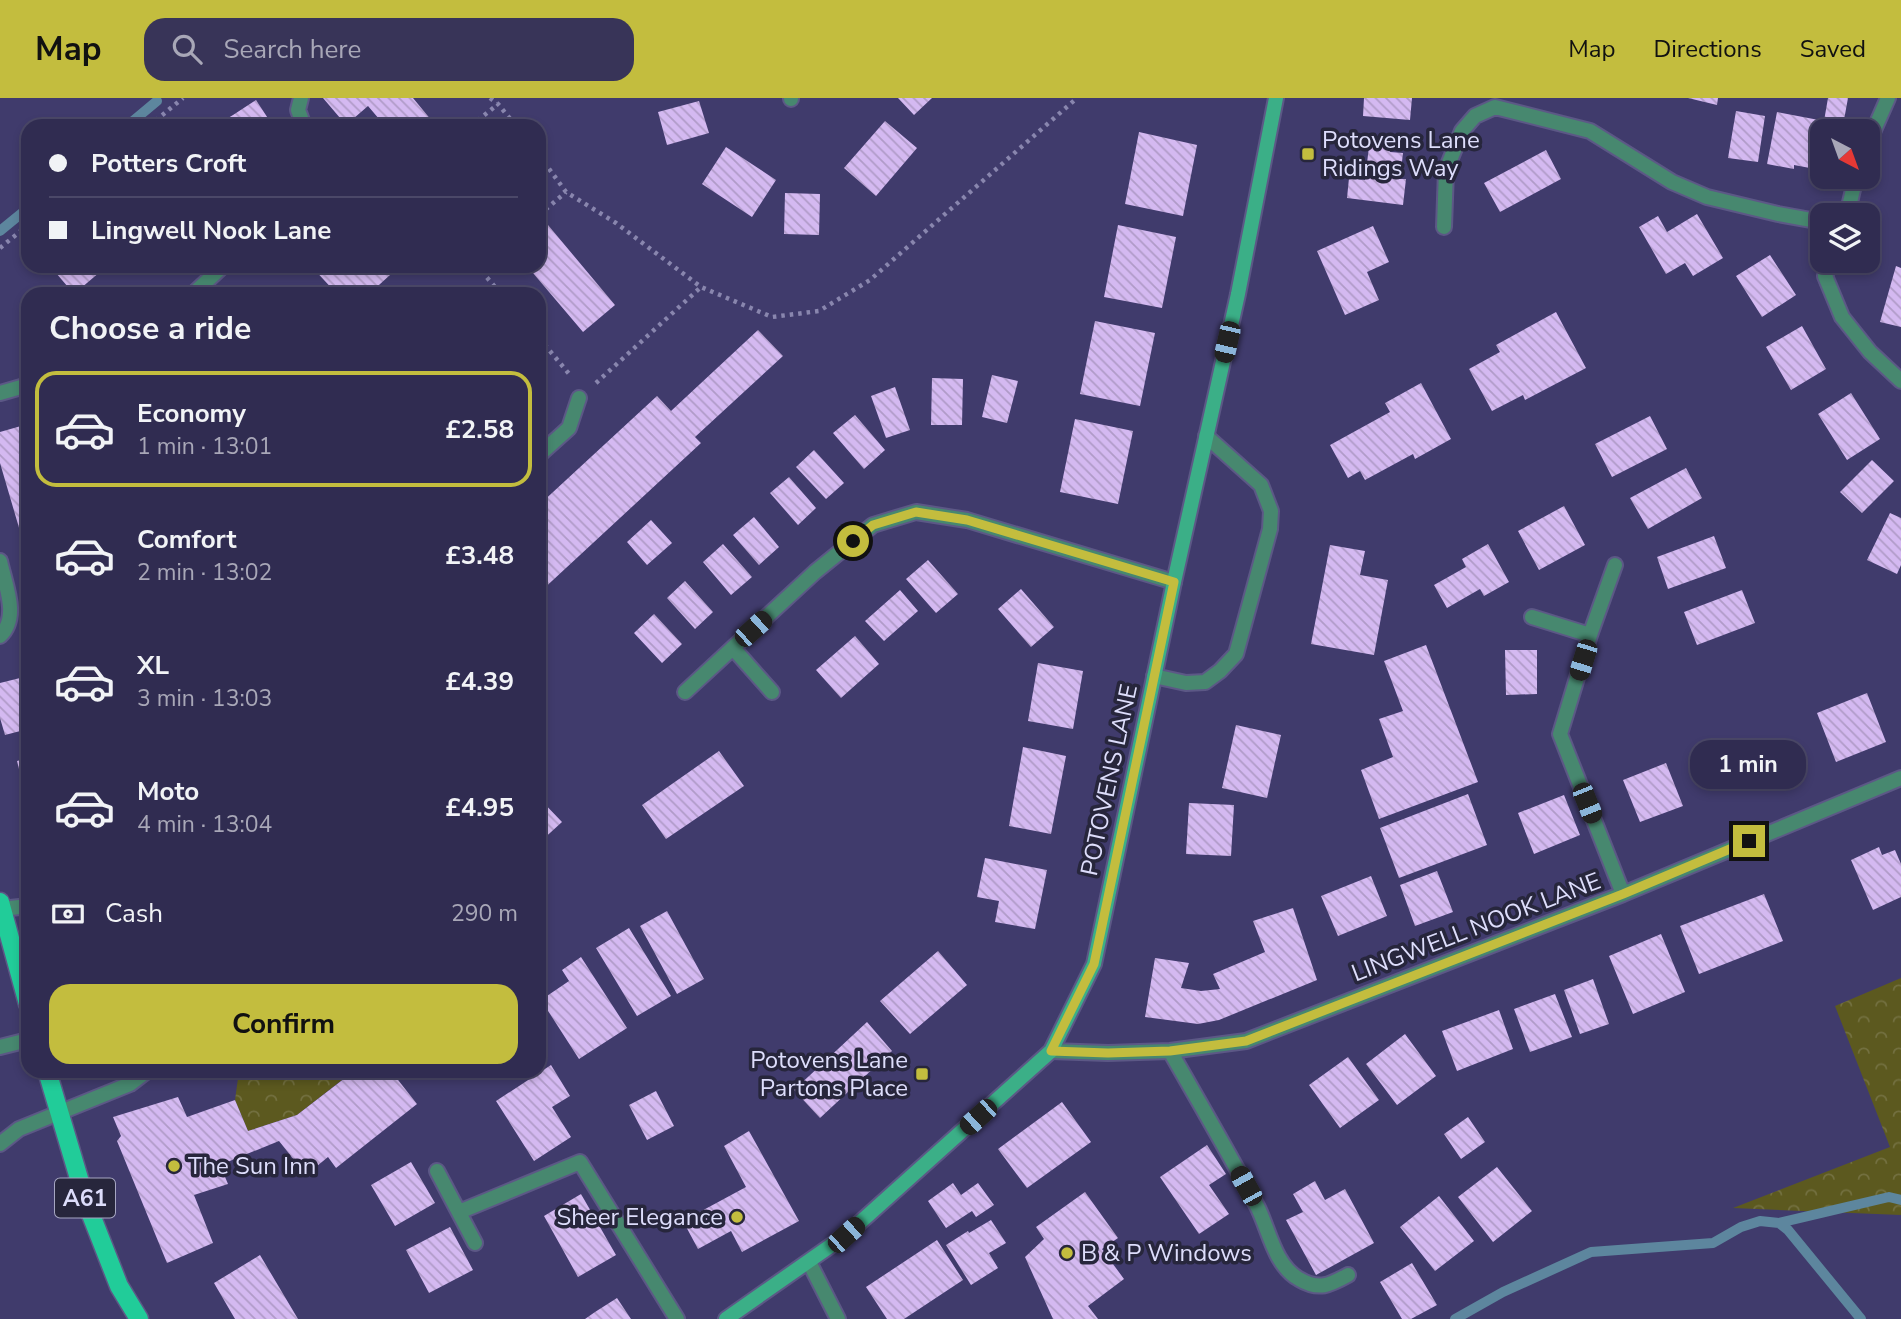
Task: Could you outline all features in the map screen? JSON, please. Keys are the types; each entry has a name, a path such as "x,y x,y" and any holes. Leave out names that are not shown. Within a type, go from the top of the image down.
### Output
{"main road":[{"path":"1,906 21,979"},
{"name":"A61","path":"49,1078 86,1202 119,1286 139,1319"}],"street":[{"path":"301,98 298,110 301,119"},
{"name":"POTOVENS LANE","path":"726,1319 846,1235 1051,1051 1094,964 1238,294 1276,98"},
{"path":"1879,119 1888,98"},
{"path":"1444,228 1446,170 1462,131 1493,102 1590,131 1672,181 1707,197 1810,220"},
{"path":"200,287 216,273"},
{"path":"1826,273 1825,276 1842,317 1870,352 1901,381"},
{"path":"0,393 21,387"},
{"path":"546,449 569,428 579,398"},
{"path":"1154,676 1186,683 1205,682 1236,654 1270,529 1271,510 1261,485 1206,436"},
{"path":"685,692 815,572 873,525 916,512 967,520 1174,582"},
{"path":"0,561 11,610 9,626 0,636"},
{"path":"1615,565 1590,635 1560,734 1623,894"},
{"path":"1532,617 1590,635"},
{"path":"733,648 772,692"},
{"name":"LINGWELL NOOK LANE","path":"1051,1051 1170,1051 1246,1041 1623,894 1901,778"},
{"path":"1,906 21,906"},
{"path":"0,1047 21,1042"},
{"path":"1170,1051 1259,1209 1280,1260 1296,1278 1315,1286 1330,1285 1348,1275"},
{"path":"0,1144 19,1129 130,1084 138,1078"},
{"path":"459,1212 580,1162 677,1319"},
{"path":"437,1171 475,1243"},
{"path":"809,1262 838,1319"}],"path":[{"path":"158,119 183,98"},
{"path":"490,98 510,119"},
{"path":"546,165 566,192 616,223 701,287 772,317 818,311 870,280 1077,98"},
{"path":"480,119 498,104"},
{"path":"546,209 566,192"},
{"path":"0,248 21,231"},
{"path":"483,273 495,287"},
{"path":"579,398 701,287"},
{"path":"546,346 571,376"}],"green space":[{"path":"1901,978 1901,1215 1733,1208 1890,1147 1835,1006"},
{"path":"238,1078 344,1078 297,1115 248,1131 235,1100"}],"building":[{"path":"323,98 413,98 430,119 379,119 368,106 353,119 341,119"},
{"path":"898,98 932,98 914,115"},
{"path":"1364,98 1412,98 1410,120 1363,116"},
{"path":"1688,98 1718,98 1717,105"},
{"path":"1828,98 1848,98 1844,119 1824,119"},
{"path":"256,100 268,119 226,119"},
{"path":"699,101 709,133 667,145 658,112"},
{"path":"1736,111 1765,116 1758,162 1728,158"},
{"path":"1777,112 1814,119 1810,119 1810,168 1794,165 1794,169 1767,164"},
{"path":"885,121 917,148 876,196 844,168"},
{"path":"1139,132 1197,145 1183,216 1125,204"},
{"path":"1370,138 1392,141 1390,152 1403,153 1400,179 1406,179 1403,205 1347,198 1349,178 1365,180"},
{"path":"726,147 776,180 752,217 702,184"},
{"path":"1546,150 1561,179 1500,212 1484,183"},
{"path":"785,193 820,194 819,235 784,234"},
{"path":"1697,214 1723,258 1693,276 1685,263 1666,274 1639,227 1658,216 1667,232"},
{"path":"548,225 615,305 583,332 533,273 546,273"},
{"path":"1118,225 1176,237 1162,308 1104,297"},
{"path":"1373,226 1389,262 1367,272 1379,300 1345,315 1317,251"},
{"path":"1770,255 1796,295 1762,317 1736,276"},
{"path":"1896,266 1901,268 1901,327 1880,322"},
{"path":"56,273 99,273 82,287 68,287"},
{"path":"318,273 390,275 377,287 330,287"},
{"path":"1556,312 1586,368 1525,400 1523,395 1492,411 1469,369 1500,352 1496,345"},
{"path":"1095,321 1155,333 1140,406 1080,394"},
{"path":"1802,326 1826,369 1791,390 1766,347"},
{"path":"758,330 783,356 695,437 701,443 546,587 546,499 657,396 671,411"},
{"path":"992,375 1018,381 1007,423 982,417"},
{"path":"932,378 963,379 962,425 931,425"},
{"path":"1421,383 1451,439 1415,459 1413,454 1365,480 1360,471 1348,478 1330,445 1390,412 1385,403"},
{"path":"895,387 910,430 886,438 871,396"},
{"path":"1851,393 1880,439 1847,460 1818,414"},
{"path":"855,415 885,450 864,469 833,433"},
{"path":"1650,416 1667,449 1612,477 1595,444"},
{"path":"1075,419 1133,431 1118,504 1060,492"},
{"path":"21,426 21,535 0,463 0,432"},
{"path":"814,450 844,483 826,499 796,467"},
{"path":"1872,460 1894,481 1862,513 1840,492"},
{"path":"1686,468 1702,498 1648,529 1630,498"},
{"path":"789,477 816,508 798,525 770,493"},
{"path":"1564,506 1585,545 1539,570 1518,531"},
{"path":"1890,513 1901,518 1901,565 1897,574 1867,560"},
{"path":"754,517 779,547 759,565 733,535"},
{"path":"651,520 672,543 647,565 627,542"},
{"path":"1714,536 1726,568 1668,589 1657,557"},
{"path":"723,544 752,577 731,595 703,562"},
{"path":"1488,544 1509,582 1484,596 1480,589 1447,608 1434,585 1466,567 1462,559"},
{"path":"1330,545 1365,551 1360,575 1388,580 1374,655 1311,644"},
{"path":"928,560 958,594 936,613 906,579"},
{"path":"685,581 713,612 695,629 667,598"},
{"path":"1021,589 1054,627 1031,647 998,609"},
{"path":"900,590 918,611 884,641 865,621"},
{"path":"1742,590 1755,623 1697,645 1684,612"},
{"path":"654,614 682,644 662,663 634,633"},
{"path":"855,636 879,664 841,698 816,670"},
{"path":"1426,645 1478,782 1379,819 1361,770 1393,757 1379,719 1403,711 1384,661"},
{"path":"1505,650 1537,650 1537,694 1506,695"},
{"path":"1038,663 1083,671 1073,729 1028,721"},
{"path":"21,678 21,731 5,735 0,718 0,683"},
{"path":"1867,693 1886,742 1836,762 1817,713"},
{"path":"1236,725 1281,735 1267,798 1222,788"},
{"path":"1023,747 1066,756 1051,834 1009,826"},
{"path":"719,751 744,786 666,839 642,805"},
{"path":"21,760 21,777 17,761"},
{"path":"1666,763 1683,806 1640,822 1623,780"},
{"path":"1468,794 1487,845 1399,878 1380,828"},
{"path":"1564,795 1580,835 1534,854 1518,813"},
{"path":"1189,803 1234,805 1231,856 1186,854"},
{"path":"546,805 562,822 546,837"},
{"path":"1879,847 1882,855 1895,850 1901,864 1901,897 1873,910 1851,860"},
{"path":"985,858 1047,870 1035,929 995,922 999,901 977,897"},
{"path":"1437,871 1453,912 1415,926 1400,885"},
{"path":"1371,876 1387,916 1338,936 1321,896"},
{"path":"1764,894 1783,941 1699,974 1680,926"},
{"path":"1293,908 1317,980 1219,1020 1198,1024 1145,1017 1155,958 1189,963 1181,988 1201,991 1220,989 1213,974 1265,952 1253,921"},
{"path":"667,911 704,979 677,994 640,926"},
{"path":"629,928 671,996 637,1016 596,948"},
{"path":"1661,934 1685,992 1633,1014 1609,956"},
{"path":"938,951 967,985 910,1034 880,1001"},
{"path":"581,957 627,1028 579,1059 546,1008 546,997 569,981 562,970"},
{"path":"1593,979 1609,1024 1580,1034 1564,990"},
{"path":"1555,994 1572,1037 1530,1052 1514,1009"},
{"path":"1499,1010 1513,1049 1457,1071 1442,1031"},
{"path":"867,1022 892,1051 820,1118 794,1090"},
{"path":"1405,1034 1436,1076 1397,1105 1366,1064"},
{"path":"1348,1057 1379,1100 1340,1128 1309,1085"},
{"path":"551,1065 570,1096 552,1107 571,1137 534,1161 496,1101 531,1078 546,1078 546,1068"},
{"name":"The Sun Inn","path":"345,1078 397,1078 417,1104 336,1168 328,1157 306,1175 279,1141 220,1165 228,1184 194,1195 213,1243 167,1263 117,1141 121,1136 113,1117 178,1097 187,1117 235,1100 248,1131 297,1115"},
{"path":"656,1091 674,1126 647,1140 629,1105"},
{"path":"1062,1102 1091,1142 1027,1188 998,1149"},
{"path":"1468,1117 1485,1142 1461,1159 1444,1134"},
{"path":"749,1131 799,1221 742,1252 731,1231 698,1249 683,1221 746,1187 724,1146"},
{"path":"1207,1145 1226,1174 1209,1185 1229,1214 1199,1234 1160,1177"},
{"path":"411,1162 435,1203 395,1226 371,1185"},
{"path":"1497,1167 1532,1211 1493,1242 1458,1197"},
{"path":"1315,1181 1325,1200 1345,1189 1374,1243 1316,1275 1286,1220 1303,1212 1293,1194"},
{"path":"953,1183 961,1195 978,1183 994,1205 976,1217 972,1211 946,1228 928,1201"},
{"name":"B & P Windows","path":"1085,1192 1118,1238 1102,1249 1124,1279 1088,1306 1098,1319 1053,1319 1025,1257 1044,1239 1036,1227"},
{"path":"581,1194 616,1255 578,1277 544,1216"},
{"path":"1439,1196 1474,1241 1435,1271 1400,1227"},
{"path":"991,1220 1006,1243 989,1253 998,1268 971,1285 946,1245"},
{"path":"450,1227 473,1270 429,1293 406,1250"},
{"path":"937,1240 963,1280 904,1319 887,1319 866,1287"},
{"path":"260,1255 298,1319 235,1319 214,1283"},
{"path":"1412,1263 1437,1305 1411,1319 1402,1319 1380,1282"},
{"path":"617,1298 631,1319 585,1319 595,1312"}],"waterway":[{"path":"135,119 157,101"},
{"path":"0,231 21,214"},
{"path":"1779,1223 1889,1197 1901,1200"},
{"path":"1455,1319 1503,1292 1591,1252 1713,1243 1741,1227 1760,1221 1779,1223 1788,1230 1861,1319"}],"place":[{"name":"Potovens Lane Ridings Way","path":"1308,154"},
{"name":"Potovens Lane Partons Place","path":"922,1074"},
{"name":"The Sun Inn","path":"174,1166"},
{"name":"Sheer Elegance","path":"737,1217"},
{"name":"B & P Windows","path":"1067,1253"}],"route":[{"path":"853,541 873,525 916,512 967,520 1174,582 1094,964 1051,1051 1170,1051 1246,1041 1623,894 1749,841"}]}
